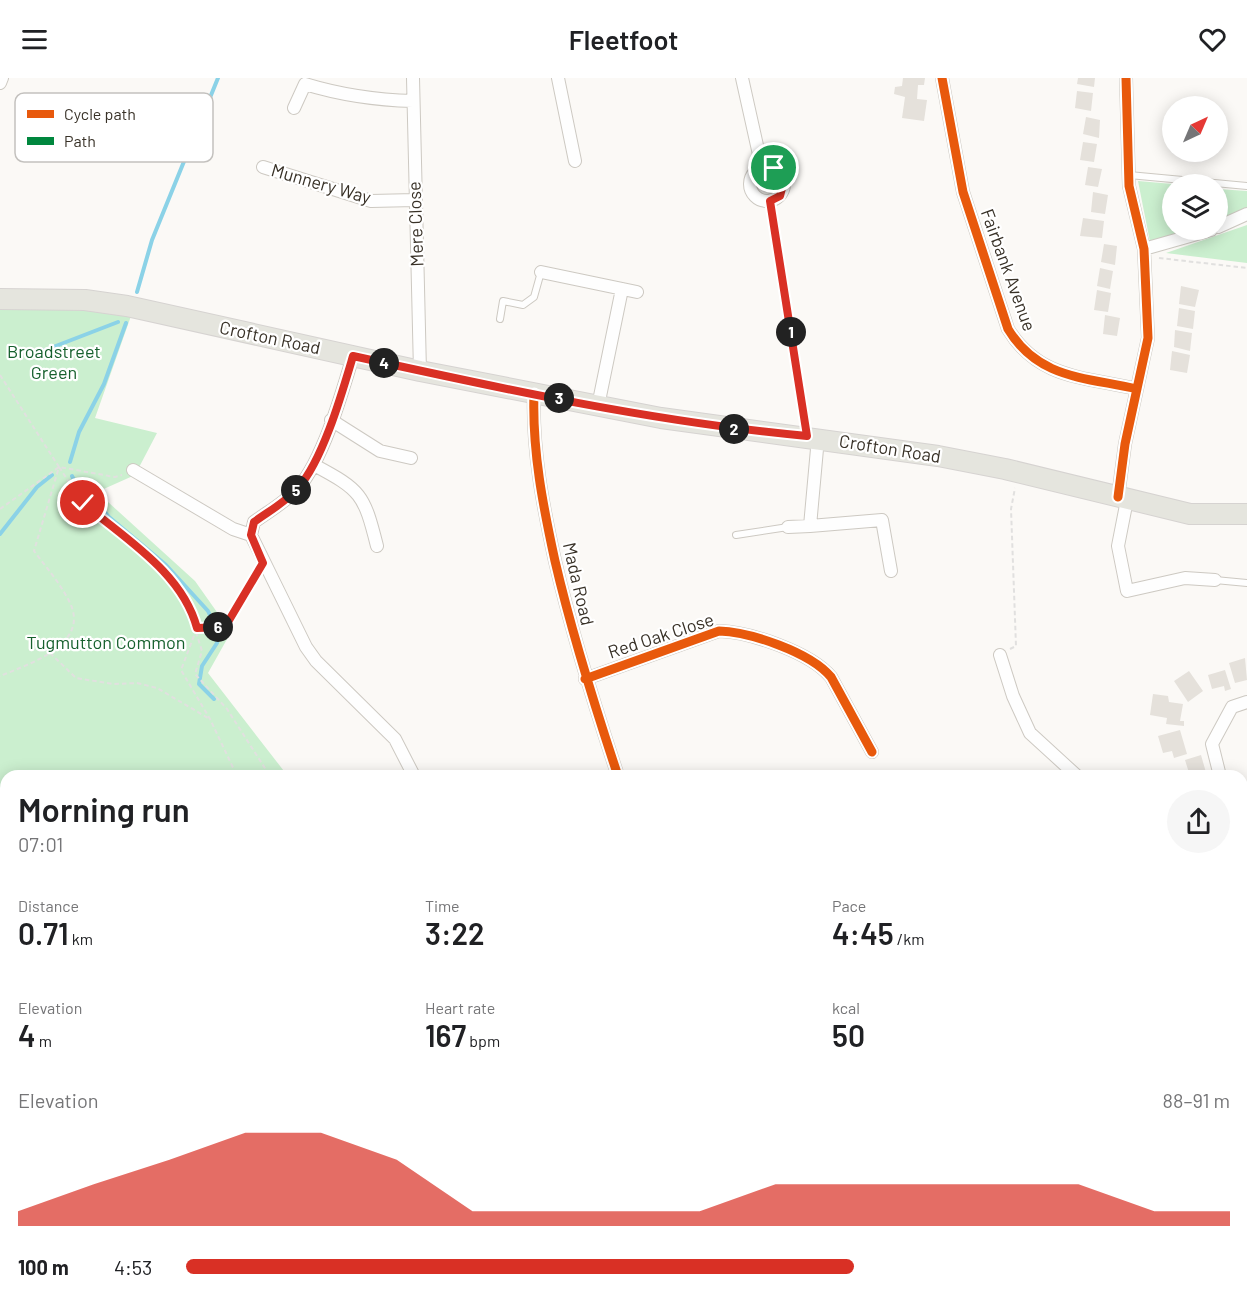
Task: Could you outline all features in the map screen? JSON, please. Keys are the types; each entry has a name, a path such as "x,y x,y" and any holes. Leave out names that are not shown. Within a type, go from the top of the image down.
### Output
{"main road":[{"name":"Crofton Road","path":"0,299 85,300 127,306 420,371 598,406 723,428 813,437 938,456 1017,472 1190,514 1247,514"}],"street":[{"path":"0,83 2,78"},
{"name":"Mere Close","path":"412,78 420,371"},
{"path":"558,78 575,160"},
{"path":"742,78 762,168"},
{"name":"Fairbank Avenue","path":"942,78 963,192 1008,329 1018,346 1033,360 1048,369 1137,389"},
{"path":"1125,78 1128,175 1144,253 1148,338 1137,389 1118,546 1127,591 1185,578 1215,580"},
{"path":"294,108 305,84 347,95 413,100"},
{"name":"Munnery Way","path":"263,167 371,201 415,200"},
{"path":"762,168 778,171 784,180 780,196 770,201 759,199 751,190 751,179 762,168"},
{"path":"1228,223 1247,214"},
{"path":"1144,253 1181,240"},
{"path":"541,272 637,292"},
{"path":"598,406 622,289"},
{"path":"353,356 314,465 292,495 254,522 251,535 306,647 316,661 395,739 410,770"},
{"name":"Mada Road","path":"534,394 533,415 542,502 585,679 616,770"},
{"path":"331,420 380,452 411,458"},
{"path":"810,526 813,437"},
{"path":"314,465 358,491 370,517 377,546"},
{"path":"133,470 233,529 251,535"},
{"path":"788,527 882,520 891,571"},
{"name":"Red Oak Close","path":"585,679 719,631 738,632 810,659 822,667 831,677 872,752"},
{"path":"1000,655 1013,696 1030,733 1070,770"},
{"path":"1218,770 1212,744 1232,707 1247,702"},
{"path":"405,762 407,770"}],"lane":[{"path":"1128,175 1247,186"},
{"path":"500,319 503,301 523,305 534,297 541,272"},
{"path":"736,536 788,527"},
{"path":"1215,580 1247,583"}],"path":[{"path":"770,201 813,437"},
{"path":"1144,253 1247,268"},
{"path":"0,375 83,503 177,583 192,608 197,628 181,670 210,719 234,770"},
{"path":"0,675 64,645 73,617 68,599 34,550 58,466"},
{"path":"0,509 58,466 116,477 133,470"},
{"path":"1000,655 1016,646 1011,509 1017,472"},
{"path":"197,628 225,627 263,563"},
{"path":"196,632 202,651 195,674 226,708 266,770"},
{"path":"50,652 76,678 113,684 136,683 158,688 210,719"}],"green space":[{"path":"1138,181 1162,183 1162,238 1150,242"},
{"path":"1228,190 1247,191 1247,207 1228,218"},
{"path":"1247,225 1247,263 1166,253 1204,240 1228,240 1228,232"},
{"name":"Tugmutton Common","path":"13,308 94,311 131,316 95,418 157,433 135,475 97,492 195,581 231,632 208,673 283,770 0,770 0,310"}],"building":[{"path":"903,78 925,78 924,85 918,85 917,99 927,100 924,121 902,118 905,97 894,94 895,87 902,86"},
{"path":"1078,78 1095,78 1094,87 1077,84"},
{"path":"1077,91 1093,93 1091,111 1075,108"},
{"path":"1086,117 1100,120 1099,138 1083,134"},
{"path":"1083,142 1097,144 1094,162 1080,160"},
{"path":"1088,167 1102,169 1098,187 1085,185"},
{"path":"1093,192 1108,195 1105,214 1091,212"},
{"path":"1083,218 1104,221 1102,238 1080,236"},
{"path":"1104,244 1117,246 1115,265 1101,262"},
{"path":"1100,268 1113,271 1110,289 1097,286"},
{"path":"1181,286 1199,290 1195,307 1179,304"},
{"path":"1097,290 1111,293 1108,312 1094,310"},
{"path":"1179,308 1195,311 1193,329 1177,326"},
{"path":"1105,315 1120,318 1117,336 1103,334"},
{"path":"1175,330 1192,333 1190,351 1174,347"},
{"path":"1172,351 1190,355 1187,373 1170,370"},
{"path":"1245,658 1247,680 1235,683 1229,663"},
{"path":"1225,670 1231,689 1225,691 1224,686 1212,689 1208,675"},
{"path":"1189,671 1203,691 1188,702 1174,681"},
{"path":"1153,694 1168,696 1169,702 1183,704 1180,721 1184,721 1184,726 1166,724 1167,718 1150,715"},
{"path":"1180,730 1187,754 1174,758 1172,751 1163,753 1158,736"},
{"path":"1201,755 1205,770 1188,770 1185,760"}],"waterway":[{"path":"212,93 218,78"},
{"path":"137,292 152,240 184,162"},
{"path":"35,354 118,322"},
{"path":"70,462 79,432 104,384 126,323"},
{"path":"0,534 37,487 52,475"},
{"path":"72,476 76,484 93,498 109,517 166,565 208,611 219,634 217,643 202,666 199,684 214,699"}],"cycle path":[{"path":"942,78 963,192 1008,329 1020,345 1048,367 1081,378 1137,389"},
{"path":"1118,497 1125,444 1148,338 1144,249 1129,186 1126,78"},
{"path":"534,394 537,457 555,561 584,669 616,770"},
{"path":"585,679 719,631 763,639 809,659 831,677 872,752"}],"route":[{"path":"83,503 177,583 192,608 197,628 225,627 263,563 251,535 254,522 292,495 314,465 344,389 353,356 661,418 723,428 807,436 770,201 775,200 783,192 784,180 774,168"}],"park label":[{"name":"Broadstreet Green","path":"54,362"}]}
